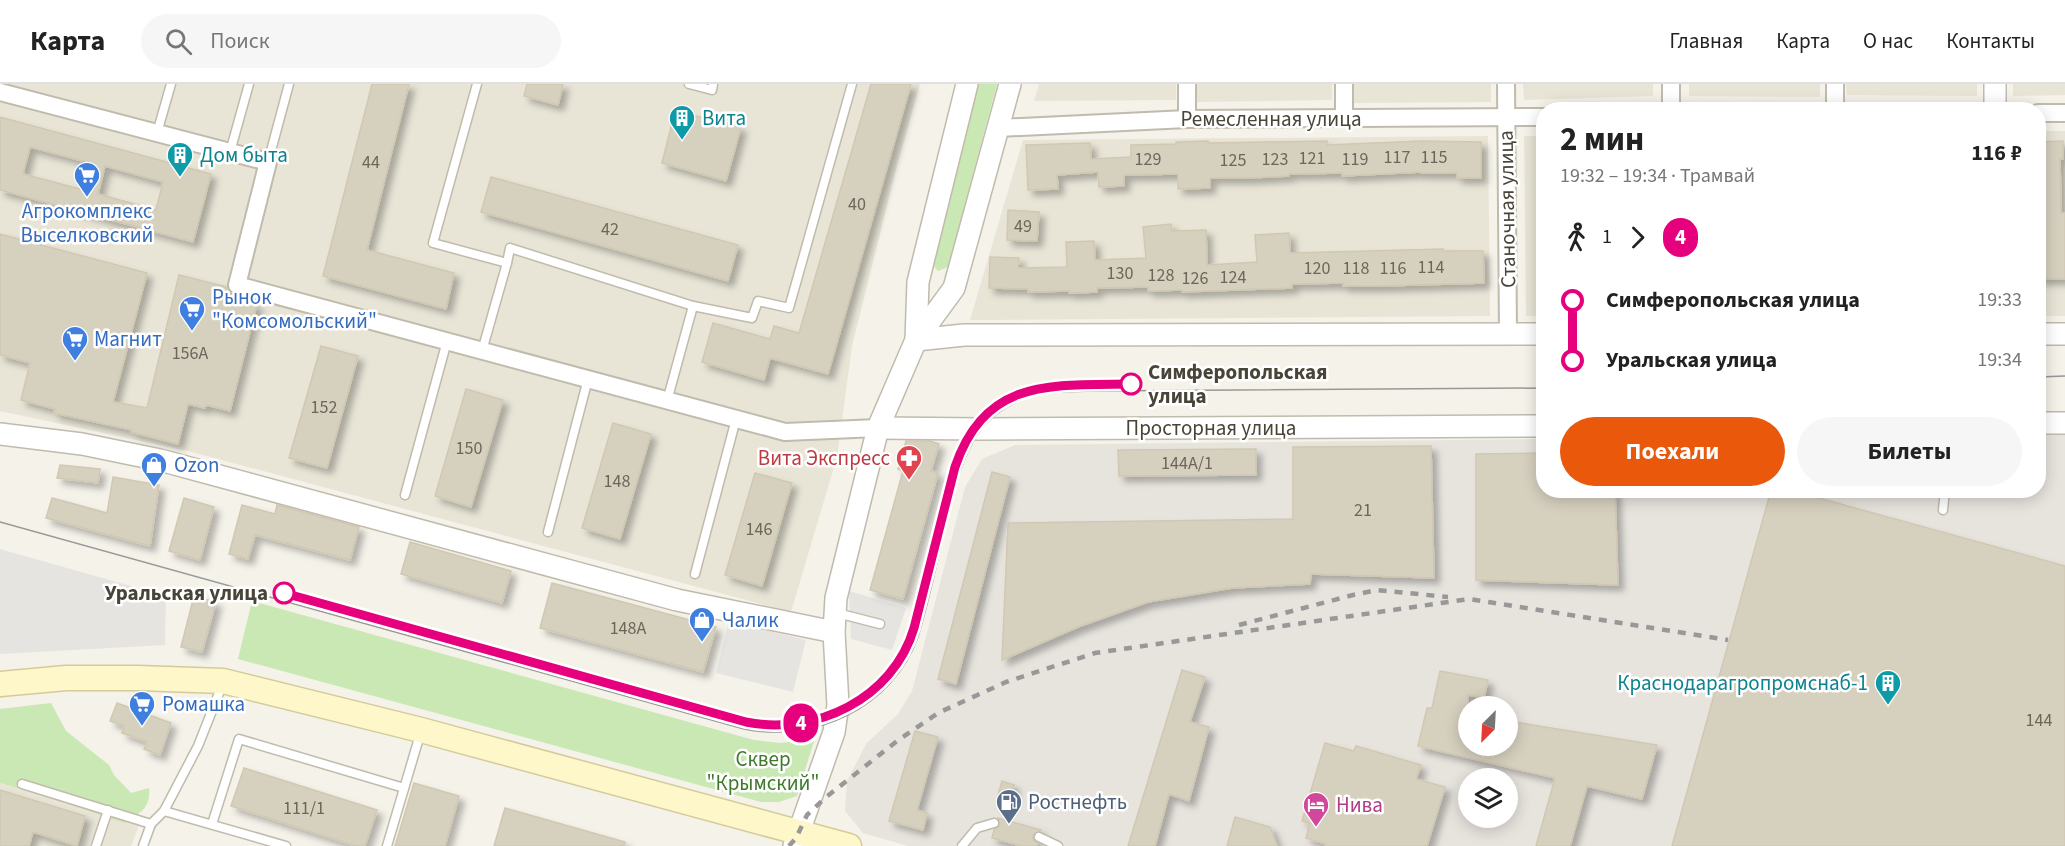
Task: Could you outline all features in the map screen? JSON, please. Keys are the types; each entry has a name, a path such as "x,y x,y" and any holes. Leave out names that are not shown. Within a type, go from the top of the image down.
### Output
{"main road":[{"path":"0,684 66,678 138,678 222,686 421,730 796,839 849,846"},
{"path":"0,692 79,685 222,686 824,846"}],"street":[{"path":"916,340 918,282 967,84"},
{"path":"796,839 807,815 834,732 838,705 836,598 878,428 916,340 954,288 1010,84"},
{"path":"1187,84 1187,119"},
{"path":"1344,84 1344,118"},
{"name":"Станочная улица","path":"1506,84 1508,334"},
{"path":"1671,84 1671,102"},
{"path":"1835,84 1835,102"},
{"path":"1995,84 1995,102"},
{"path":"0,92 268,162 237,285 785,432 878,428"},
{"path":"2046,113 2065,113"},
{"name":"Ремесленная улица","path":"998,128 1187,119 1536,117"},
{"path":"916,340 964,335 1536,334"},
{"path":"2046,334 2065,334"},
{"path":"2046,423 2065,423"},
{"name":"Просторная улица","path":"878,428 1536,426"},
{"path":"0,434 82,444 160,460 677,600 835,623"}],"lane":[{"path":"157,133 171,84"},
{"path":"230,152 249,84"},
{"path":"268,162 289,84"},
{"path":"477,84 433,243 507,264"},
{"path":"689,84 712,90 713,84"},
{"path":"482,351 510,248 693,306 752,318 758,301 789,308 852,84"},
{"path":"667,401 693,306"},
{"path":"405,495 447,341"},
{"path":"548,532 588,379"},
{"path":"695,574 736,419"},
{"path":"1943,510 1944,498"},
{"path":"835,623 880,624"},
{"path":"143,846 151,824 164,811 198,746 222,686"},
{"path":"387,846 418,738"},
{"path":"212,824 239,739 404,788"},
{"path":"22,784 151,824"},
{"path":"96,846 108,810"},
{"path":"164,811 286,846"},
{"path":"962,846 977,828 994,823"},
{"path":"1039,837 1058,846"}],"shaded area":[{"path":"0,84 920,84 852,346 837,457 791,612 188,451 0,411"},
{"path":"1039,84 1176,84 1176,100 1034,101"},
{"path":"1196,84 1332,84 1332,100 1196,102"},
{"path":"1353,84 1491,84 1491,102 1353,103"},
{"path":"1523,84 1653,84 1653,96 1524,100"},
{"path":"1689,84 1820,84 1820,97 1689,96"},
{"path":"1846,84 1977,84 1977,96 1847,95"},
{"path":"2013,84 2065,84 2065,95 2013,96"},
{"path":"2046,131 2065,131 2065,316 2046,316"},
{"path":"1488,136 1490,316 970,320 1023,140"},
{"path":"1524,136 1536,136 1536,316 1526,316"},
{"path":"2046,434 2065,434 2065,846 908,846 863,833 845,811 847,781 866,744 898,714 912,691 965,487 982,459 1015,445 1536,439 1536,498 2046,498"},
{"path":"0,549 166,596 165,645 0,654"},
{"path":"849,591 906,608 892,650 851,639"},
{"path":"729,621 806,640 793,692 716,673"},
{"path":"0,783 139,825 131,846 0,846"}],"green space":[{"path":"979,84 997,84 948,267 938,271 931,263"},
{"name":"Сквер \"Крымский\"","path":"252,601 754,740 781,743 815,738 797,796 779,802 761,802 238,659"},
{"path":"51,703 66,731 109,765 114,775 131,793 149,788 146,805 139,813 124,823 0,783 0,709"}],"building":[{"path":"372,84 409,84 367,250 454,273 446,309 323,276"},
{"path":"527,84 563,84 558,105 524,96"},
{"path":"871,84 911,84 828,374 770,358 764,380 702,362 713,323 770,339 774,326 799,333"},
{"path":"675,111 741,127 726,181 662,163"},
{"name":"Дом быта","path":"0,117 211,174 193,242 0,190","holes":["30,147 87,162 80,189 23,174","105,166 163,182 156,210 98,194"]},
{"path":"1208,141 1208,143 1327,141 1327,145 1421,141 1481,142 1481,178 1457,178 1457,173 1421,172 1342,176 1342,173 1289,174 1289,176 1250,178 1210,178 1210,188 1178,189 1178,174 1124,175 1124,186 1099,187 1098,172 1057,175 1058,189 1028,190 1026,145 1090,143 1091,159 1131,157 1131,145"},
{"path":"2063,141 2063,159 2060,159 2061,213 2065,213 2065,279 2046,279 2046,142"},
{"path":"491,177 738,245 728,281 481,212"},
{"path":"1008,210 1039,212 1037,241 1007,240"},
{"path":"1171,224 1172,231 1206,230 1207,265 1257,262 1255,235 1289,233 1290,253 1443,249 1443,251 1483,251 1484,283 1381,286 1343,286 1343,283 1292,284 1292,288 1182,292 1182,290 1148,291 1148,287 1097,288 1097,292 1069,293 1069,291 1028,292 1028,289 989,288 990,257 1019,258 1018,268 1067,267 1066,242 1094,241 1095,260 1146,258 1143,227"},
{"path":"0,234 147,273 113,402 147,408 179,275 227,287 226,296 257,304 230,411 206,405 205,408 188,404 178,444 131,432 132,430 54,413 55,409 21,400 30,363 0,355"},
{"path":"321,346 358,356 327,468 289,458"},
{"path":"466,389 503,400 471,507 435,496"},
{"path":"613,423 651,434 620,539 582,528"},
{"path":"906,441 930,441 939,444 931,471 938,473 903,599 870,590 903,471 898,469"},
{"path":"1431,446 1434,578 1311,574 1310,584 1232,588 1148,602 1078,627 1002,660 1008,523 1293,519 1293,447"},
{"path":"1256,449 1256,475 1119,476 1118,450"},
{"path":"1536,453 1536,498 1615,498 1618,585 1476,580 1476,454"},
{"path":"60,465 100,469 98,483 57,478"},
{"path":"992,472 1010,477 956,684 938,679"},
{"path":"755,473 792,483 762,586 725,575"},
{"path":"113,477 159,485 150,546 46,518 52,498 107,513"},
{"path":"184,498 214,507 200,560 169,551"},
{"name":"Краснодарагропромснаб-1","path":"1769,498 1819,498 2065,566 2065,846 1672,846"},
{"path":"242,505 275,514 277,505 359,527 350,560 255,535 248,559 229,554"},
{"path":"410,542 511,571 502,603 401,574"},
{"path":"552,583 716,627 703,672 540,628"},
{"path":"194,596 216,602 202,652 181,647"},
{"path":"1182,670 1205,677 1190,722 1209,727 1189,801 1169,794 1155,846 1128,846"},
{"path":"1440,671 1488,680 1484,696 1458,696 1458,755 1418,746 1427,708 1432,708"},
{"path":"117,703 171,723 160,755 144,749 147,742 122,733 124,726 110,721"},
{"path":"1518,723 1657,745 1642,799 1587,786 1570,846 1536,846 1555,778 1461,756 1518,756"},
{"path":"915,731 938,737 917,810 927,813 923,830 889,821"},
{"path":"1325,743 1354,751 1356,746 1421,765 1416,779 1445,787 1427,846 1325,846 1326,844 1306,838 1310,823 1302,821"},
{"path":"244,768 377,810 365,846 356,846 231,806"},
{"path":"1002,781 1014,785 1008,806 996,802"},
{"path":"414,783 459,796 445,846 395,846"},
{"path":"0,790 85,816 77,846 33,832 29,846 0,846"},
{"path":"505,808 625,842 624,846 494,846"},
{"path":"1235,817 1270,827 1277,846 1227,846"},
{"path":"998,818 1041,830 1033,835 1033,840 1038,843 1037,846 1022,846 992,838 994,830 1000,825"}],"tram line":[{"path":"2046,377 2065,376"},
{"name":"4","path":"284,593 746,722 782,726 819,720 840,712 865,697 886,676 908,645 955,467 964,444 979,421 1005,400 1037,388 1131,384"},
{"path":"0,522 744,729 771,732 798,731 824,725 848,715 871,701 890,683 906,662 918,637 956,485 967,454 977,435 987,423 999,412 1021,400 1043,394 1091,391 1536,388"}],"railway":[{"path":"1239,625 1377,590 1448,597"},
{"path":"789,846 796,838 807,815 825,798 897,741 938,713 1006,682 1095,653 1469,599 1728,640"}],"place":[{"name":"Вита","path":"682,141"},
{"name":"Дом быта","path":"180,178"},
{"name":"Агрокомплекс Выселковский","path":"87,198"},
{"name":"Рынок \"Комсомольский\"","path":"192,332"},
{"name":"Магнит","path":"75,362"},
{"name":"Симферопольская улица","path":"1131,384"},
{"name":"Вита Экспресс","path":"909,481"},
{"name":"Ozon","path":"154,488"},
{"name":"Уральская улица","path":"284,593"},
{"name":"Чалик","path":"702,643"},
{"name":"Краснодарагропромснаб-1","path":"1888,706"},
{"name":"Ромашка","path":"142,727"},
{"name":"Ростнефть","path":"1009,825"},
{"name":"Нива","path":"1316,828"}]}
